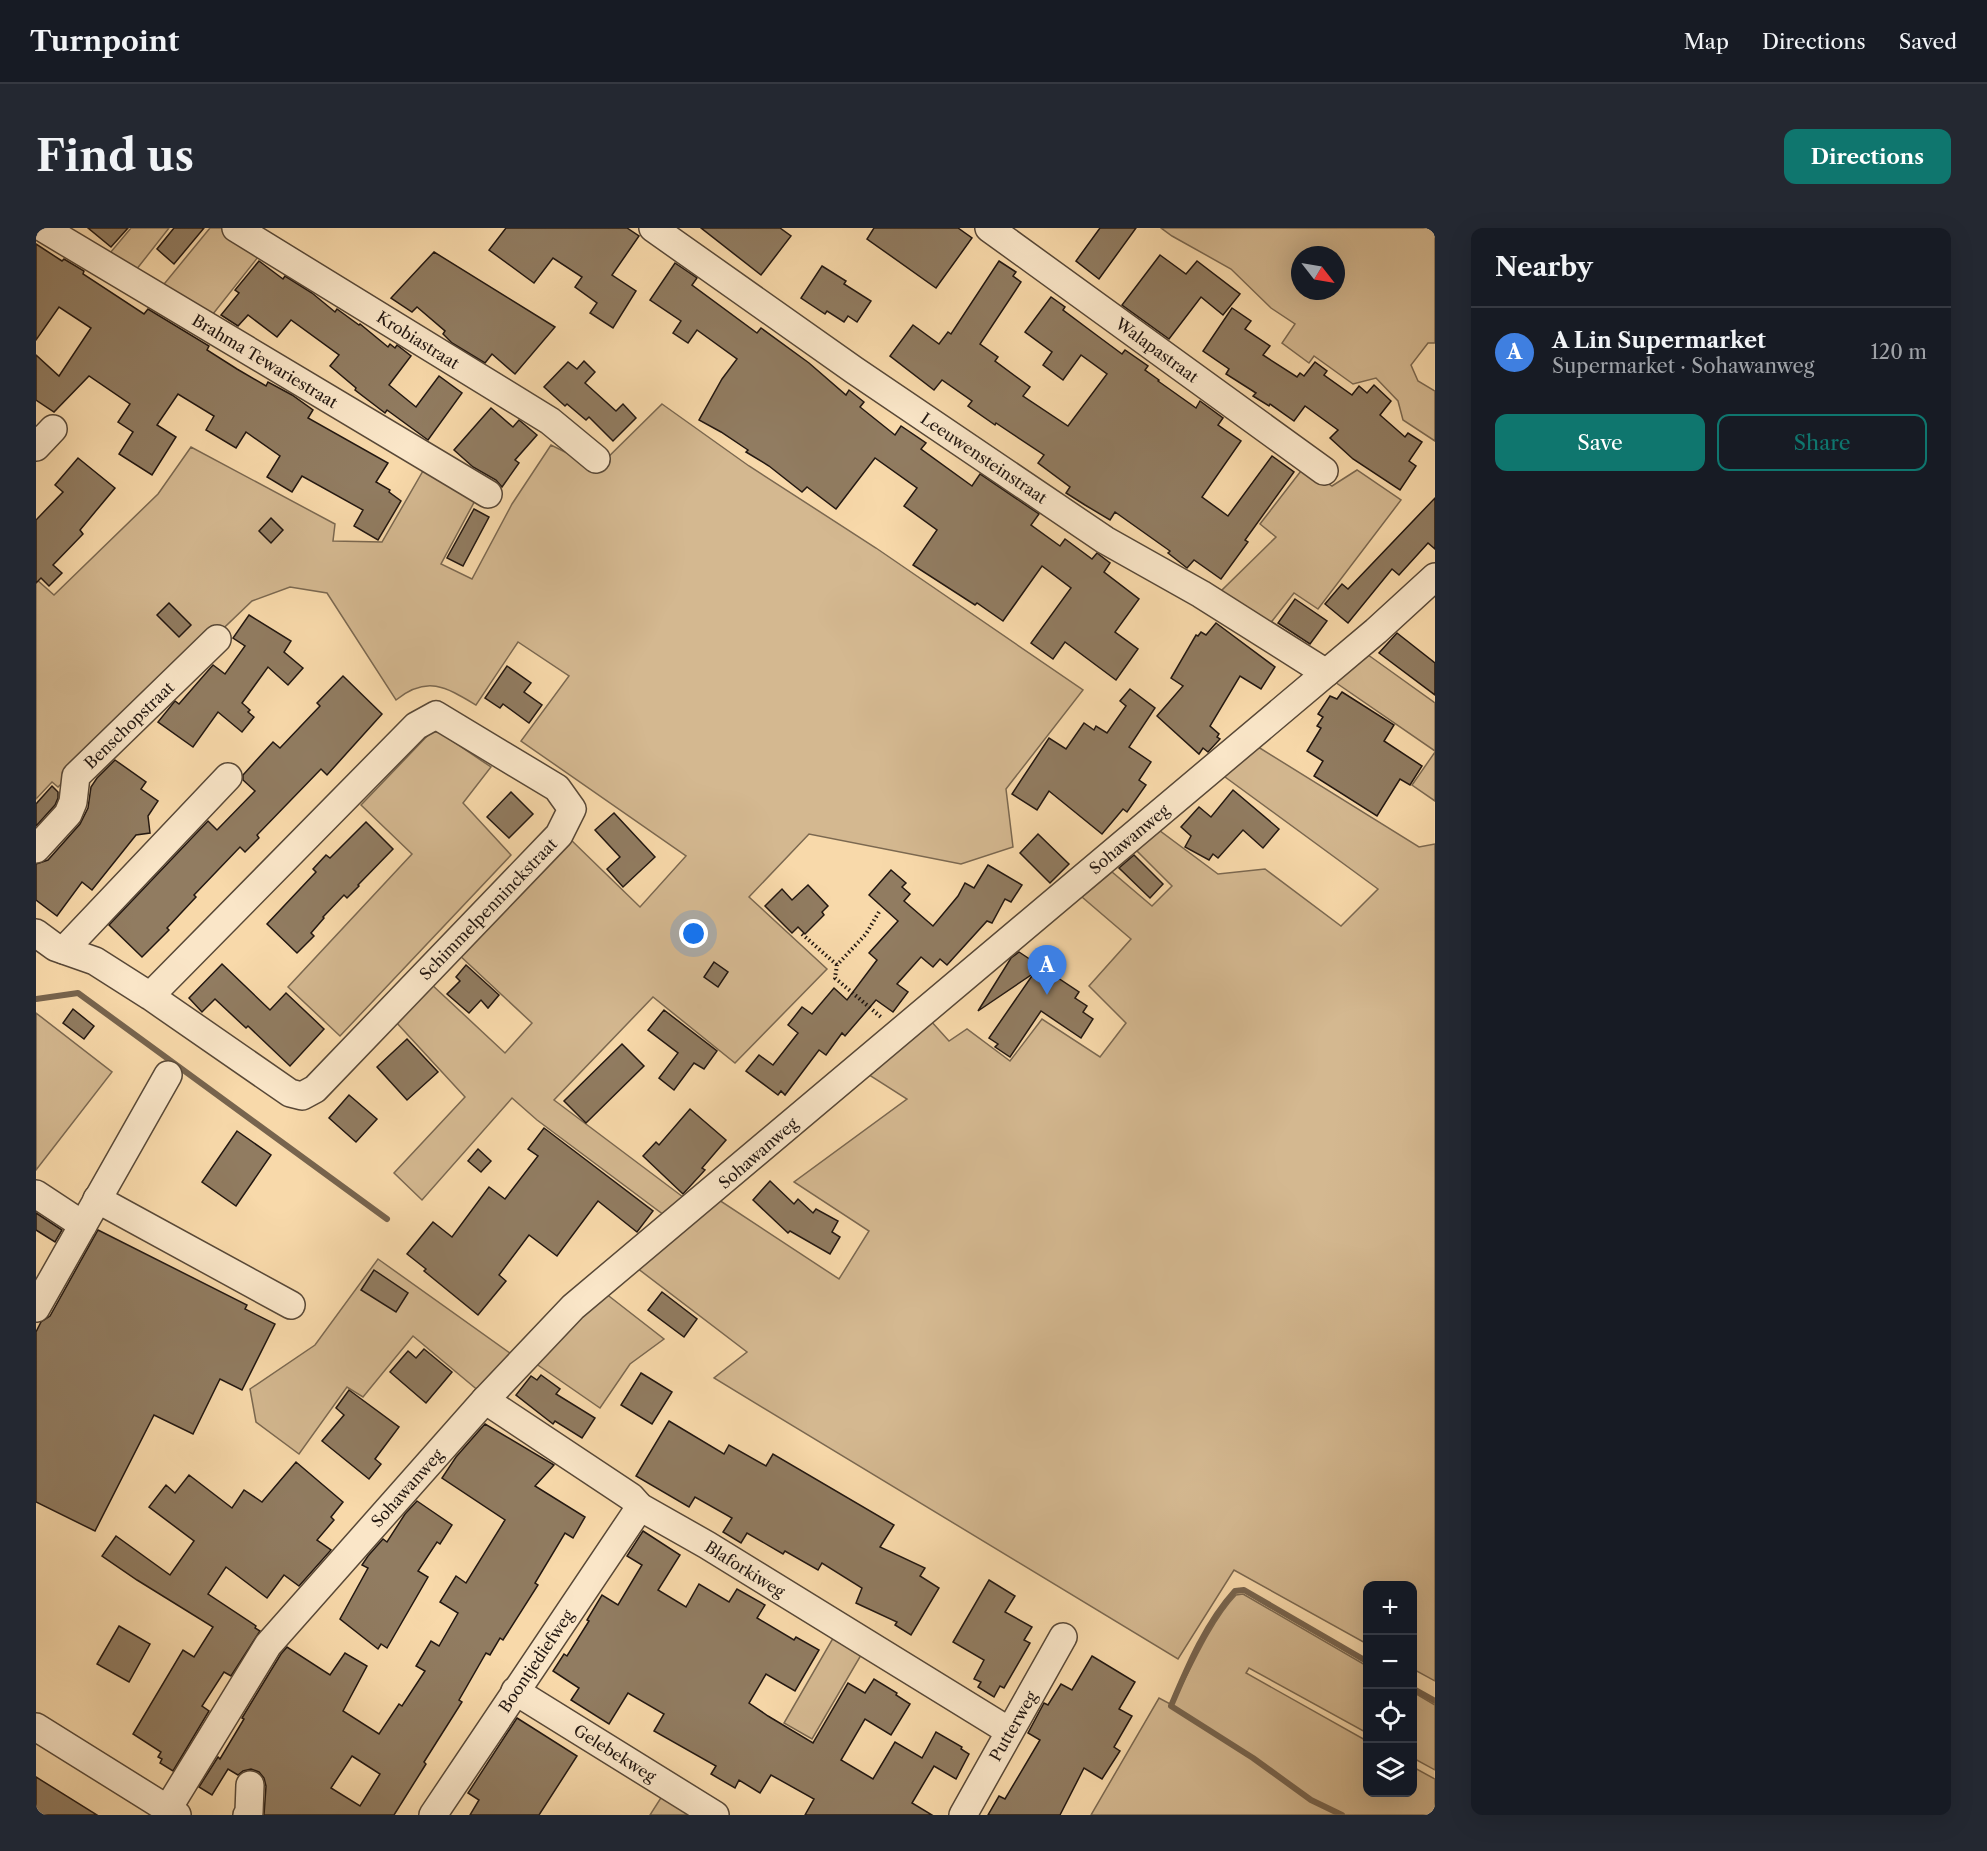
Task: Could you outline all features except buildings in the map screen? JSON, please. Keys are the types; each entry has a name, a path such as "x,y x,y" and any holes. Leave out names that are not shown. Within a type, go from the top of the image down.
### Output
{"street":[{"name":"Brahma Tewariestraat","path":"43,228 488,494"},
{"name":"Krobiastraat","path":"236,228 550,421 596,459"},
{"name":"Leeuwensteinstraat","path":"653,228 854,370 1105,540 1201,594 1326,673"},
{"name":"Walapastraat","path":"989,228 1324,471"},
{"name":"Sohawanweg","path":"172,1812 268,1645 485,1400 573,1307 716,1189 898,1032 1376,631 1435,577"},
{"name":"Benschopstraat","path":"36,849 68,814 73,802 76,776 217,639"},
{"name":"Schimmelpenninckstraat","path":"36,933 55,947 95,961 150,996 290,1093 302,1096 315,1089 559,835 572,809 557,788 436,715 416,726 150,996"},
{"path":"63,950 228,777"},
{"path":"36,1308 168,1075"},
{"path":"36,1194 83,1225"},
{"path":"97,1199 291,1305"},
{"name":"Blaforkiweg","path":"485,1400 631,1497 640,1507 707,1545 1009,1731"},
{"name":"Boontjediefweg","path":"433,1815 640,1507"},
{"name":"Putterweg","path":"963,1815 1063,1638"},
{"name":"Gelebekweg","path":"515,1691 715,1815"},
{"path":"36,1727 172,1812"},
{"path":"247,1815 250,1785"}],"path":[{"path":"879,912 866,934 837,965 835,978 898,1032"},
{"path":"802,934 837,965"}],"shaded area":[{"path":"131,228 169,228 136,270 110,253"},
{"path":"210,228 223,228 262,252 209,319 160,289"},
{"path":"1161,228 1435,228 1435,343 1428,343 1411,365 1418,381 1435,391 1435,441 1403,420 1398,401 1376,378 1353,384 1314,356 1309,363 1282,343 1295,324 1271,308 1231,269"},
{"path":"662,404 749,466 876,548 1083,690 1006,789 1013,847 961,864 809,834 749,897 827,969 735,1063 653,997 554,1100 687,1200 668,1218 537,1120 512,1098 422,1200 394,1173 465,1097 395,1021 430,983 505,1053 532,1023 457,953 568,837 640,907 686,856 521,741 569,676 518,642 476,705 455,693 436,686 417,688 396,700 327,593 290,587 252,601 58,787 52,782 36,799 36,579 54,595 158,494 191,447 335,524 333,541 382,542 427,464 478,495 441,564 472,579 512,504 551,445 597,468"},
{"path":"1304,467 1332,486 1357,470 1401,500 1318,609 1294,593 1269,625 1219,593 1276,537 1260,524"},
{"path":"1364,652 1435,703 1435,751 1332,680"},
{"path":"431,732 439,732 491,767 463,803 511,855 340,1036 288,987 412,854 361,805"},
{"path":"1255,745 1419,847 1435,844 1435,1681 1417,1671 1417,1581 1363,1581 1363,1642 1234,1570 1178,1659 714,1378 747,1352 637,1268 716,1198 839,1279 869,1231 794,1182 907,1099 866,1073 930,1020 949,1041 967,1029 1010,1061 1042,1019 1100,1057 1126,1023 1089,986 1131,939 1082,897 1112,872 1152,906 1172,886 1133,847 1156,828 1218,874 1265,869 1341,926 1378,889 1221,774"},
{"path":"1435,752 1435,801 1412,785"},
{"path":"36,1013 112,1072 36,1170"},
{"path":"378,1259 514,1356 480,1392 413,1336 363,1397 347,1387 299,1454 256,1422 250,1389 315,1345"},
{"path":"605,1293 664,1339 630,1364 600,1408 532,1361"},
{"path":"1243,1594 1363,1664 1363,1731 1249,1668 1246,1673 1363,1739 1363,1797 1417,1797 1417,1769 1435,1779 1435,1815 1091,1815 1159,1698 1172,1705 1201,1647 1236,1595"},
{"path":"836,1633 864,1650 812,1739 784,1723"},
{"path":"1417,1694 1435,1705 1435,1770 1417,1760"},
{"path":"664,1793 701,1815 650,1815"}],"waterway":[{"path":"36,999 78,993 387,1219"},
{"path":"1342,1815 1311,1800 1253,1758 1171,1706 1206,1631 1235,1591 1244,1590 1363,1659"},
{"path":"1414,1689 1435,1701"}],"place":[{"name":"A Lin Supermarket","path":"1047,995"}]}
